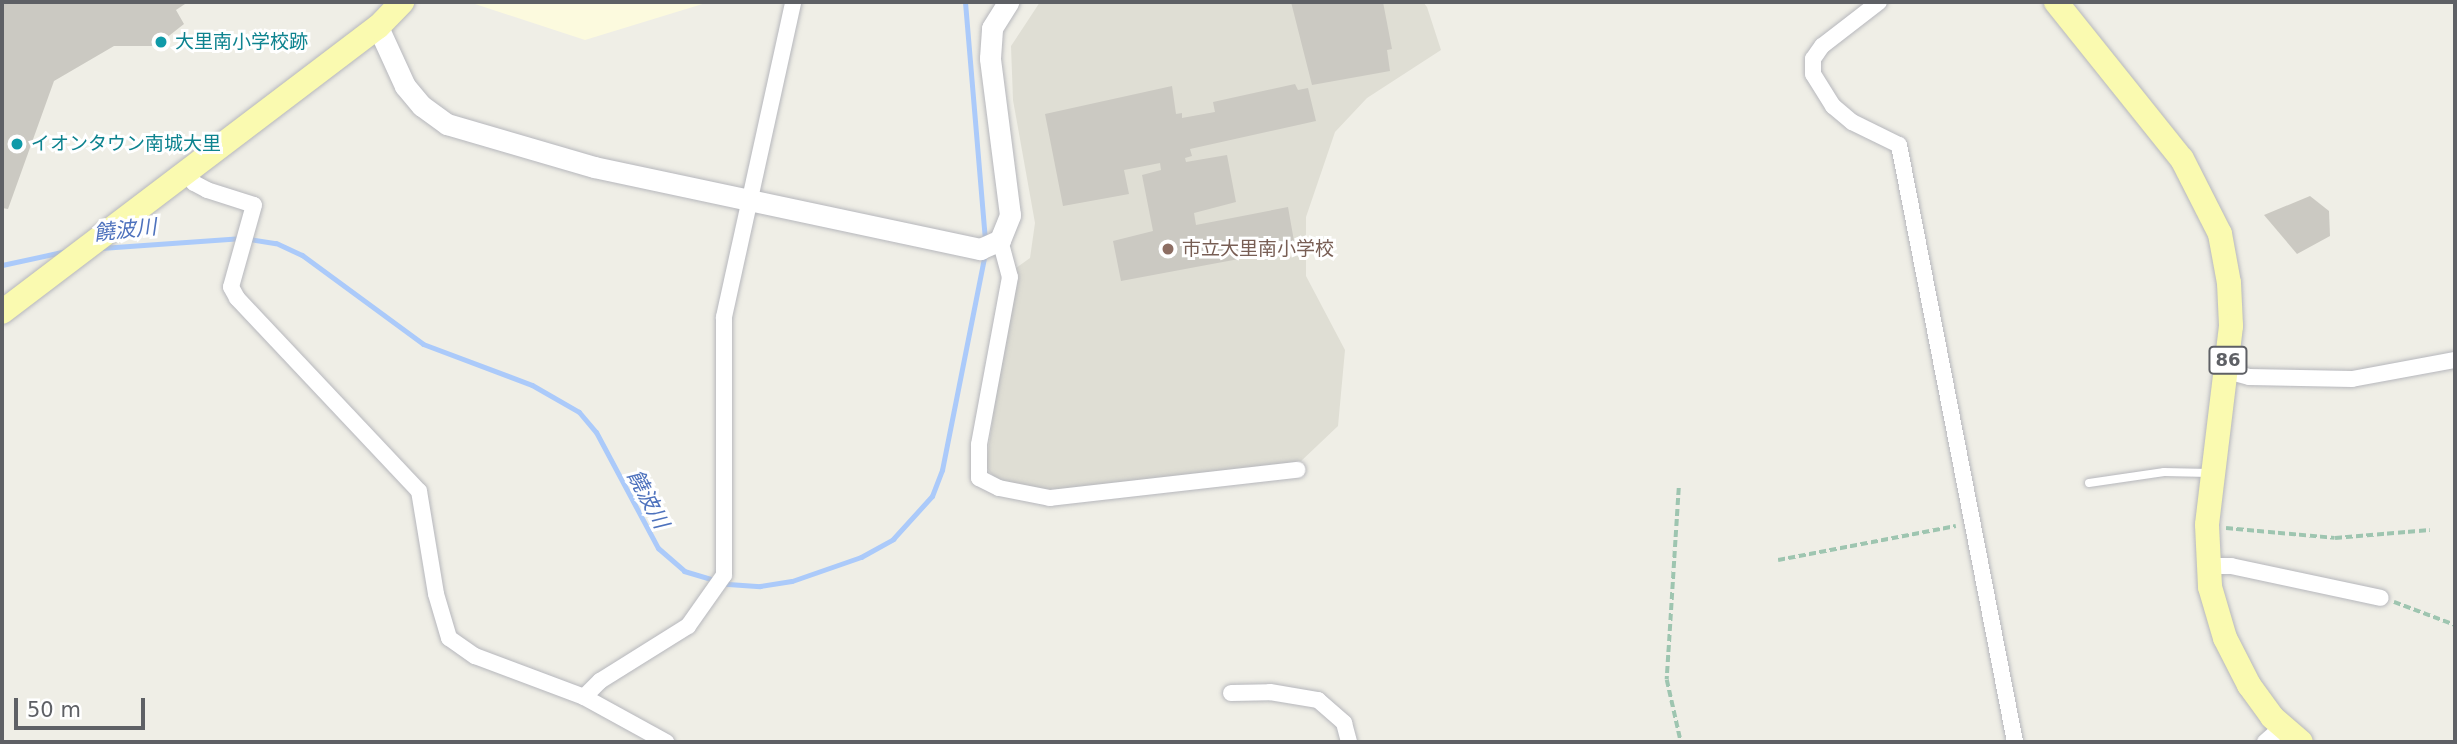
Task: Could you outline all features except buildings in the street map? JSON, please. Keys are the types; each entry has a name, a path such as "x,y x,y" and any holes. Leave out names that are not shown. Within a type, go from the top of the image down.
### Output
{"main road":[{"path":"377,2 378,27"},
{"path":"2,312 378,27 402,2"},
{"name":"86","path":"2056,2 2159,127 2202,191 2220,234 2229,283 2227,371 2207,525 2208,566 2214,610 2236,663 2274,734 2301,742"}],"street":[{"path":"584,697 600,681 688,626 724,575 724,317 747,198 793,2"},
{"path":"1879,2 1822,46 1814,59 1814,74 1833,106 1852,122 1899,145 2015,742"},
{"path":"1003,3 992,28 990,58 1010,215 1000,240 1010,277 979,445 979,478 999,488 1050,498 1297,470"},
{"path":"378,27 405,86 422,106 447,124 594,167 747,198 963,248 980,249 1000,240"},
{"path":"187,173 206,190 254,205 232,287 237,298 419,491 436,594 449,638 475,656 584,697 666,742"},
{"path":"2227,371 2249,377 2352,379 2455,360"},
{"path":"2208,566 2231,566 2382,598"},
{"path":"1231,693 1270,692 1318,700 1345,723 1349,742"}],"lane":[{"path":"2089,483 2164,472 2212,473"}],"path":[{"path":"1679,488 1667,680 1681,742"},
{"path":"1778,559 1972,524"},
{"path":"2207,525 2335,538 2430,530"},
{"path":"2382,598 2455,625"}],"shaded area":[{"path":"469,2 709,2 585,40"},
{"name":"市立大里南小学校","path":"1040,2 1423,2 1427,7 1441,50 1367,98 1335,132 1306,217 1306,276 1345,350 1338,426 1299,463 1049,492 997,481 986,467 1013,270 1030,258 1035,223 1013,100 1011,46"}],"waterway":[{"name":"饒波川","path":"965,2 985,239"},
{"name":"饒波川","path":"101,248 243,238 276,243 302,255 423,344 532,385 579,412 596,432 658,548 684,571 728,584 760,586 792,581 861,557 893,539 932,496 942,470 985,252"},
{"name":"饒波川","path":"2,265 67,251"}],"place":[{"name":"大里南小学校跡","path":"161,42"},
{"name":"イオンタウン南城大里","path":"17,144"},
{"name":"市立大里南小学校","path":"1168,249"}]}
